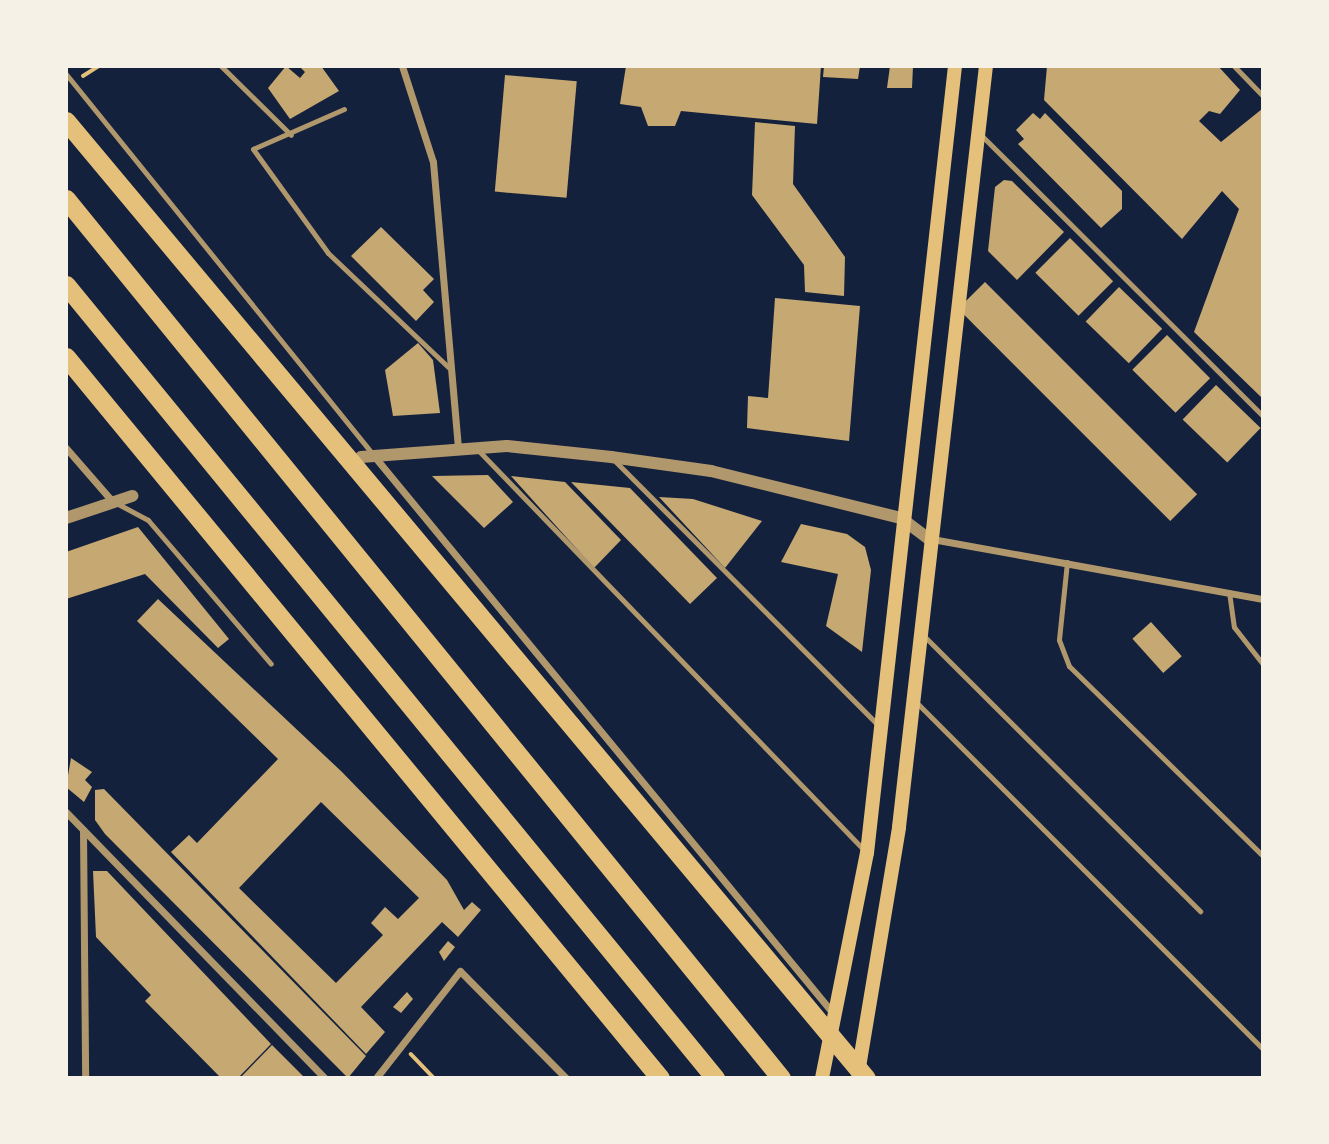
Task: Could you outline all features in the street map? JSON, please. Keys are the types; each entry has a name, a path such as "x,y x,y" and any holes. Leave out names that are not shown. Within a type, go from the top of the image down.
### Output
{"highway":[{"path":"66,121 866,1077"},
{"path":"66,199 776,1071"},
{"path":"66,285 715,1077"},
{"path":"66,357 660,1077"}],"main road":[{"path":"822,1077 832,1012 867,853 883,730 901,518 955,66"},
{"path":"858,1077 913,699 928,538 986,66"}],"street":[{"path":"402,66 433,162 448,367 458,448"},
{"path":"367,456 475,447 611,457 711,471 901,518 928,538 1262,599"},
{"path":"66,448 112,501"},
{"path":"367,456 832,1012"},
{"path":"66,517 132,496"},
{"path":"66,812 324,1077"},
{"path":"83,830 85,1077"},
{"path":"376,1077 460,971 566,1077"}],"lane":[{"path":"221,66 290,135"},
{"path":"1234,66 1262,95"},
{"path":"66,75 367,456"},
{"path":"344,109 253,149 328,253 448,367"},
{"path":"978,132 1262,415"},
{"path":"475,447 867,853"},
{"path":"611,457 883,730"},
{"path":"112,501 148,520 271,664"},
{"path":"1067,562 1059,640 1069,666 1262,855"},
{"path":"1229,592 1234,627 1262,663"},
{"path":"919,631 1200,911"},
{"path":"913,699 1262,1048"}],"path":[{"path":"72,83 99,66"},
{"path":"402,1045 434,1077"}],"building":[{"path":"286,66 300,78 305,72 299,66 321,66 339,91 290,119 268,88"},
{"path":"626,66 821,66 817,124 681,111 675,126 648,126 641,107 620,104"},
{"path":"824,66 860,66 858,79 823,77"},
{"path":"890,66 913,66 912,88 887,88"},
{"path":"1047,66 1218,66 1240,90 1220,114 1209,111 1199,121 1221,142 1262,109 1262,398 1194,332 1239,209 1222,191 1182,239 1044,100"},
{"path":"505,75 577,81 567,198 495,192"},
{"path":"1033,113 1040,119 1045,113 1122,191 1122,209 1101,228 1018,144 1024,139 1016,130"},
{"path":"755,122 795,126 793,184 845,257 844,296 805,292 804,265 752,195"},
{"path":"1004,180 1012,181 1064,232 1017,280 988,251 995,187"},
{"path":"381,227 434,279 423,290 434,302 416,321 351,256"},
{"path":"1070,238 1113,281 1078,316 1035,273"},
{"path":"985,282 1197,494 1170,521 958,309"},
{"path":"1119,287 1162,329 1129,363 1086,322"},
{"path":"775,298 860,306 849,441 747,428 748,396 768,398"},
{"path":"1167,335 1210,378 1175,413 1132,370"},
{"path":"418,343 433,360 440,413 393,416 385,370"},
{"path":"1216,385 1261,428 1227,463 1183,420"},
{"path":"488,475 513,502 484,528 432,476"},
{"path":"511,476 565,482 621,540 594,568"},
{"path":"571,482 630,488 717,578 690,604"},
{"path":"659,497 693,499 762,521 725,568"},
{"path":"801,524 847,534 865,547 871,570 862,652 826,626 838,574 781,562"},
{"path":"138,527 229,639 218,648 145,574 66,599 66,552"},
{"path":"158,599 342,772 447,880 464,910 472,902 481,910 458,937 442,922 361,1007 385,1032 366,1054 171,852 189,835 197,843 278,759 137,621","holes":["321,802 419,898 398,919 385,907 371,923 383,935 336,983 239,888"]},
{"path":"1151,622 1182,656 1163,673 1132,639"},
{"path":"71,758 92,772 85,780 92,787 84,802 66,787"},
{"path":"104,789 366,1056 348,1078 105,834 95,820 95,790"},
{"path":"93,871 107,871 271,1044 238,1078 221,1078 145,1001 151,995 96,937"},
{"path":"448,941 455,947 444,961 439,952"},
{"path":"407,992 413,999 401,1013 393,1007"},
{"path":"272,1045 305,1078 240,1078"}]}
